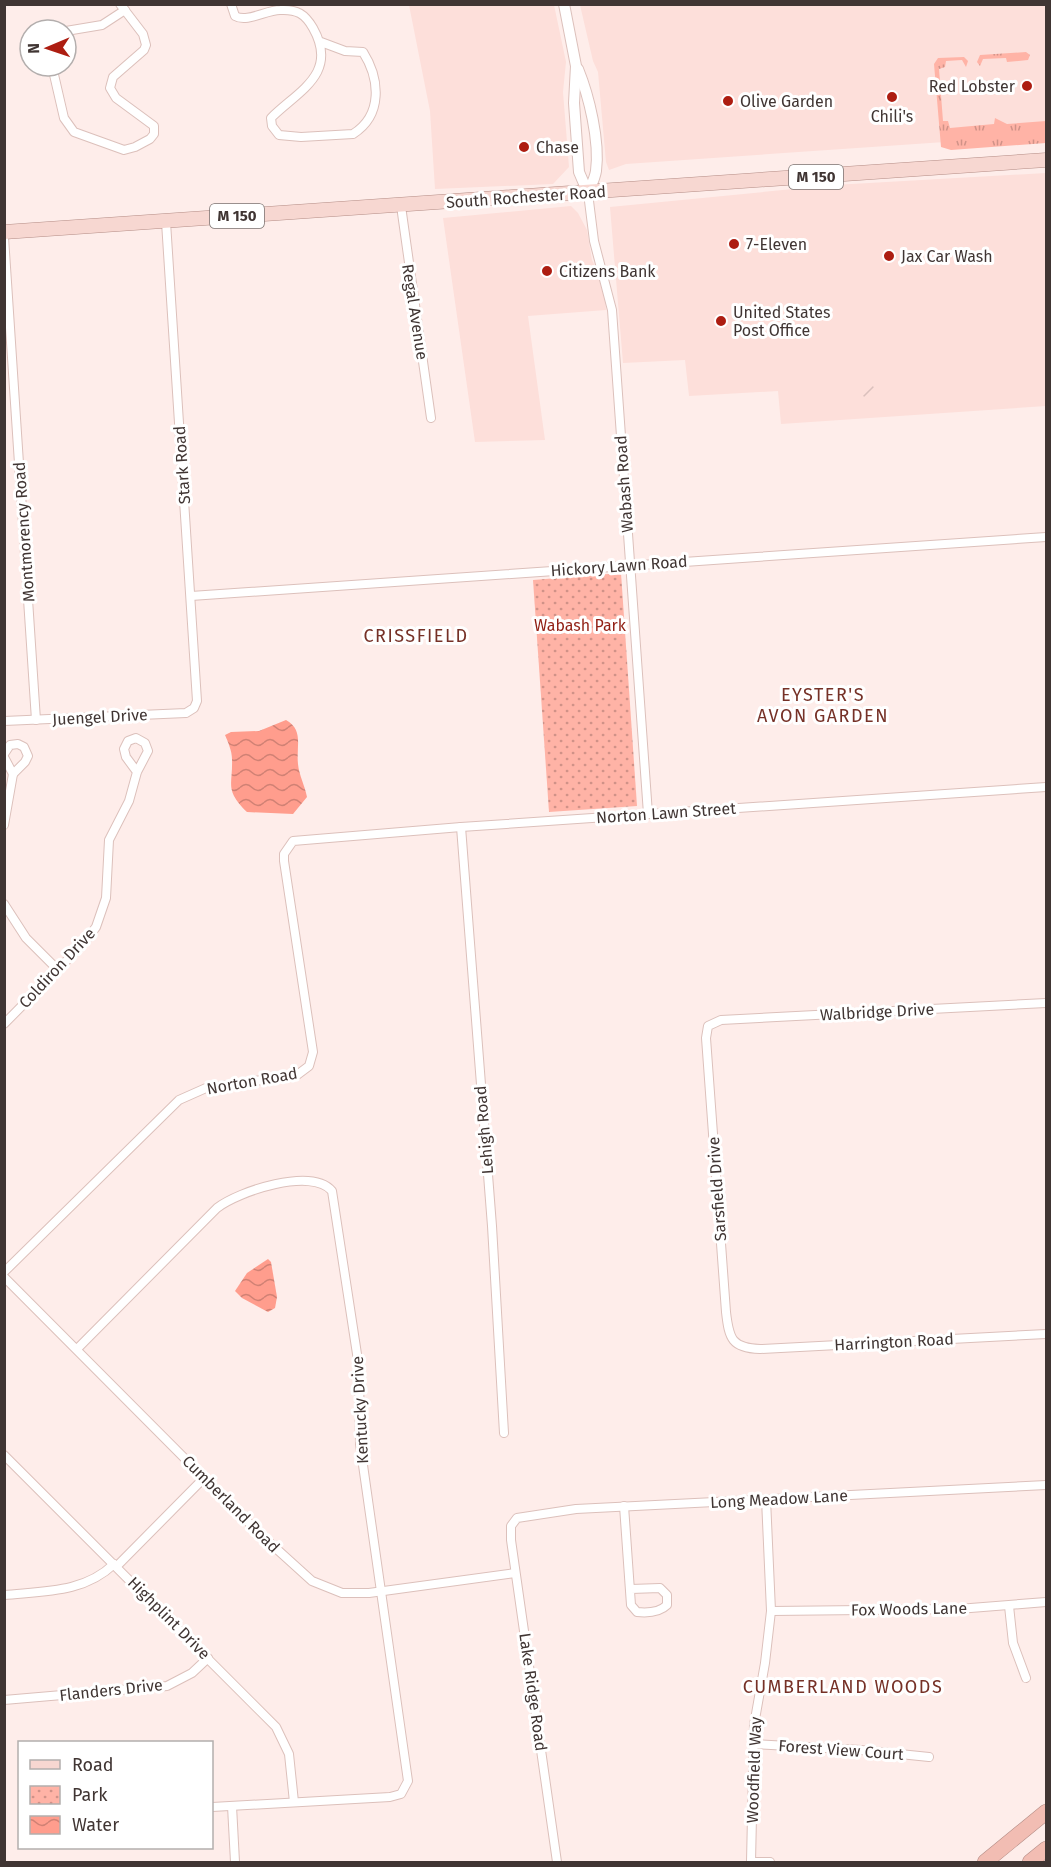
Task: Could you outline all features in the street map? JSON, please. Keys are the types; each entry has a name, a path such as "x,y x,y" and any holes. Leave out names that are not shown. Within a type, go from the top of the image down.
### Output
{"highway":[{"path":"985,1863 1047,1812"},
{"path":"1030,1863 1047,1849"}],"main road":[{"name":"South Rochester Road","path":"4,232 1047,160"}],"street":[{"path":"231,4 238,18 282,10 306,15"},
{"path":"309,4 306,15 321,42 317,71 311,84 271,118 272,126 279,135 301,137 353,134 376,104 376,89 363,52 345,51 321,42"},
{"path":"564,4 576,66 590,99 592,114 596,170 588,193"},
{"path":"55,78 64,118 70,129 124,150 150,139 154,134 154,126 116,98 110,88 113,77 144,50 146,45 143,34 122,7 102,25 78,29"},
{"path":"576,66 574,103 579,172 588,193"},
{"name":"Wabash Road","path":"588,193 594,241 610,298 648,814"},
{"name":"Regal Avenue","path":"401,206 431,418"},
{"name":"Stark Road","path":"166,222 191,596 197,701 194,708"},
{"name":"Montmorency Road","path":"4,237 36,720"},
{"name":"Hickory Lawn Road","path":"191,596 1047,537"},
{"name":"Juengel Drive","path":"4,721 186,713 194,708"},
{"path":"4,825 13,774 25,762 26,750 21,745 14,744 7,748 4,755 13,774"},
{"name":"Coldiron Drive","path":"4,1024 90,937 101,917 105,898 109,840 131,795 137,772"},
{"name":"Norton Lawn Street","path":"288,846 299,840 461,827 1047,787"},
{"name":"Lehigh Road","path":"461,827 492,1223 504,1432"},
{"name":"Norton Road","path":"4,1272 179,1100 206,1088 297,1075 309,1066 313,1057 312,1046 284,861 288,846"},
{"path":"4,904 26,938 58,970"},
{"name":"Walbridge Drive","path":"708,1026 721,1020 1047,1003"},
{"name":"Sarsfield Drive","path":"708,1026 706,1038 726,1312 731,1338 741,1347"},
{"name":"Kentucky Drive","path":"76,1349 224,1202 256,1188 308,1181 325,1184 335,1198 359,1367 358,1426 408,1771 407,1787 401,1794 390,1797 213,1807"},
{"name":"Cumberland Road","path":"4,1277 296,1569 312,1581 342,1593 382,1592 515,1573"},
{"name":"Harrington Road","path":"741,1347 760,1349 1047,1334"},
{"name":"Highplint Drive","path":"4,1455 116,1565 281,1734 291,1762 294,1802"},
{"path":"4,1594 72,1588 100,1577 116,1565 204,1478"},
{"name":"Long Meadow Lane","path":"514,1521 522,1516 558,1510 1047,1485"},
{"name":"Woodfield Way","path":"751,1862 754,1744 771,1611 766,1499"},
{"path":"624,1506 631,1605 637,1612 658,1611 667,1605 667,1595 660,1588 631,1589"},
{"name":"Lake Ridge Road","path":"514,1521 510,1532 515,1573 557,1863"},
{"name":"Fox Woods Lane","path":"771,1611 931,1610 1047,1602"},
{"path":"1009,1606 1013,1642 1026,1678"},
{"name":"Flanders Drive","path":"4,1700 167,1686 192,1673 208,1658"},
{"name":"Forest View Court","path":"754,1744 861,1750 929,1757"},
{"path":"232,1806 235,1863"},
{"path":"751,1862 770,1863"}],"shaded area":[{"path":"409,5 554,5 566,62 563,92 569,167 553,184 435,189 430,111"},
{"path":"580,5 1046,5 1046,135 626,164 609,170 606,162 598,72 593,61"},
{"path":"1046,173 1046,406 781,424 778,391 689,396 685,360 623,363 610,207 834,185"},
{"path":"571,206 578,213 587,230 592,260 604,284 606,310 528,316 545,440 475,442 443,218"},
{"path":"865,384 871,384 875,391 871,398 865,398 861,394 861,388"}],"green space":[{"path":"1026,52 1030,55 1028,60 1007,62 1006,58 983,59 980,66 977,62 980,55"},
{"path":"964,57 968,61 966,67 962,60 946,61 945,67 939,69 943,121 948,121 950,128 994,124 995,118 1007,124 1046,121 1046,143 951,150 941,147 934,64 938,58"},
{"name":"Wabash Park","path":"621,573 637,806 549,812 533,580"}],"water":[{"path":"286,720 292,724 297,734 299,768 307,797 293,814 247,812 232,792 232,756 225,735 231,732 259,731"},
{"path":"268,1259 271,1262 277,1297 275,1308 268,1312 242,1298 235,1291 247,1273"}],"place":[{"name":"Red Lobster","path":"1027,86"},
{"name":"Chili's","path":"892,97"},
{"name":"Olive Garden","path":"728,101"},
{"name":"Chase","path":"524,147"},
{"name":"7-Eleven","path":"734,244"},
{"name":"Jax Car Wash","path":"889,256"},
{"name":"Citizens Bank","path":"547,271"},
{"name":"United States Post Office","path":"721,321"}],"district":[{"name":"CRISSFIELD","path":"416,636"},
{"name":"EYSTER'S AVON GARDEN","path":"823,705"},
{"name":"CUMBERLAND WOODS","path":"843,1687"}]}
